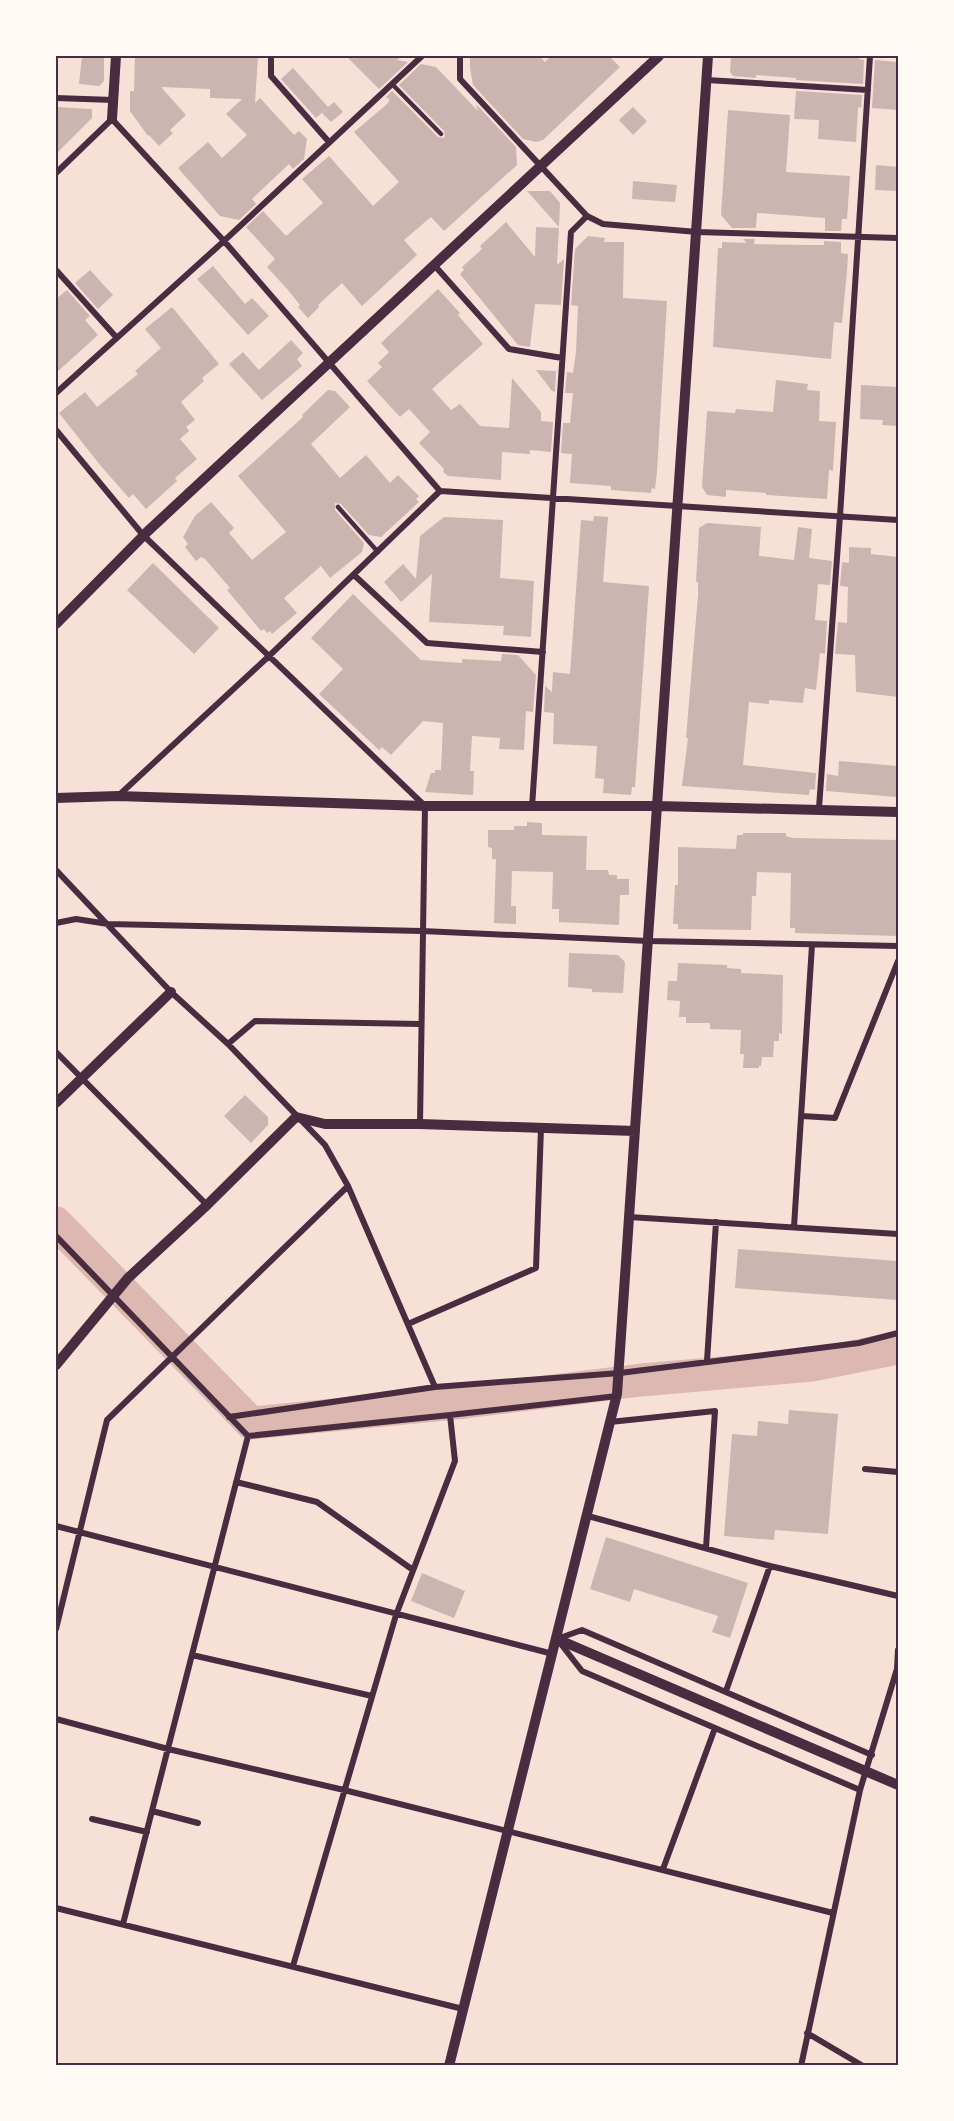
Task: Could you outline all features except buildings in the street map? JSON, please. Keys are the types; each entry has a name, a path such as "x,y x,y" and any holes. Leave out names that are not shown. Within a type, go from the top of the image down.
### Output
{"street":[{"path":"56,173 112,119 116,56"},
{"path":"271,56 271,76 329,142"},
{"path":"56,393 224,241 422,56"},
{"path":"460,56 460,79 587,216 603,224 697,232 898,238"},
{"path":"56,624 143,535 659,56"},
{"path":"449,2066 588,1516 617,1395 620,1373 708,56"},
{"path":"819,808 870,56"},
{"path":"707,80 868,90"},
{"path":"56,98 113,100"},
{"path":"112,119 224,241 440,491 552,500 898,520"},
{"path":"532,807 572,232 587,216"},
{"path":"435,266 509,349 562,358"},
{"path":"56,270 117,338"},
{"path":"56,430 143,535 424,806 420,1124"},
{"path":"118,796 268,657 440,491"},
{"path":"354,575 427,643 543,652"},
{"path":"56,798 118,796 424,806 819,808 898,812"},
{"path":"56,870 171,992 228,1044 325,1145 348,1186 435,1387"},
{"path":"56,923 76,919 108,924 422,931 648,941 898,946"},
{"path":"794,1227 812,945"},
{"path":"802,1116 835,1118 898,960"},
{"path":"56,1103 171,992"},
{"path":"228,1044 255,1022 420,1023"},
{"path":"56,1052 207,1205"},
{"path":"296,1117 326,1124 420,1124 635,1131"},
{"path":"56,1365 128,1278 207,1205 296,1117"},
{"path":"408,1324 536,1268 541,1128"},
{"path":"56,1629 107,1420 348,1186"},
{"path":"629,1217 898,1234"},
{"path":"707,1361 716,1222"},
{"path":"56,1236 114,1293 172,1358 248,1436"},
{"path":"230,1417 435,1387 620,1373 859,1343 898,1334"},
{"path":"248,1436 617,1395"},
{"path":"610,1422 715,1411 706,1548"},
{"path":"292,1966 396,1615 454,1461 450,1415"},
{"path":"123,1924 248,1436"},
{"path":"865,1469 898,1472"},
{"path":"236,1482 317,1502 413,1570"},
{"path":"588,1516 770,1566 898,1596"},
{"path":"56,1526 553,1654"},
{"path":"726,1691 770,1566"},
{"path":"557,1639 582,1630 872,1755"},
{"path":"557,1639 898,1785"},
{"path":"557,1639 582,1671 860,1790"},
{"path":"801,2066 860,1790 897,1668 898,1650"},
{"path":"192,1655 372,1696"},
{"path":"56,1719 168,1749 344,1790 833,1913"},
{"path":"663,1869 716,1728"},
{"path":"152,1811 198,1823"},
{"path":"92,1819 147,1832"},
{"path":"56,1908 463,2009"},
{"path":"807,2033 863,2066"}],"lane":[{"path":"392,84 441,134"},
{"path":"338,507 378,552"}],"waterway":[{"path":"56,1223 251,1423 466,1402 641,1380 812,1365 898,1348"}]}
